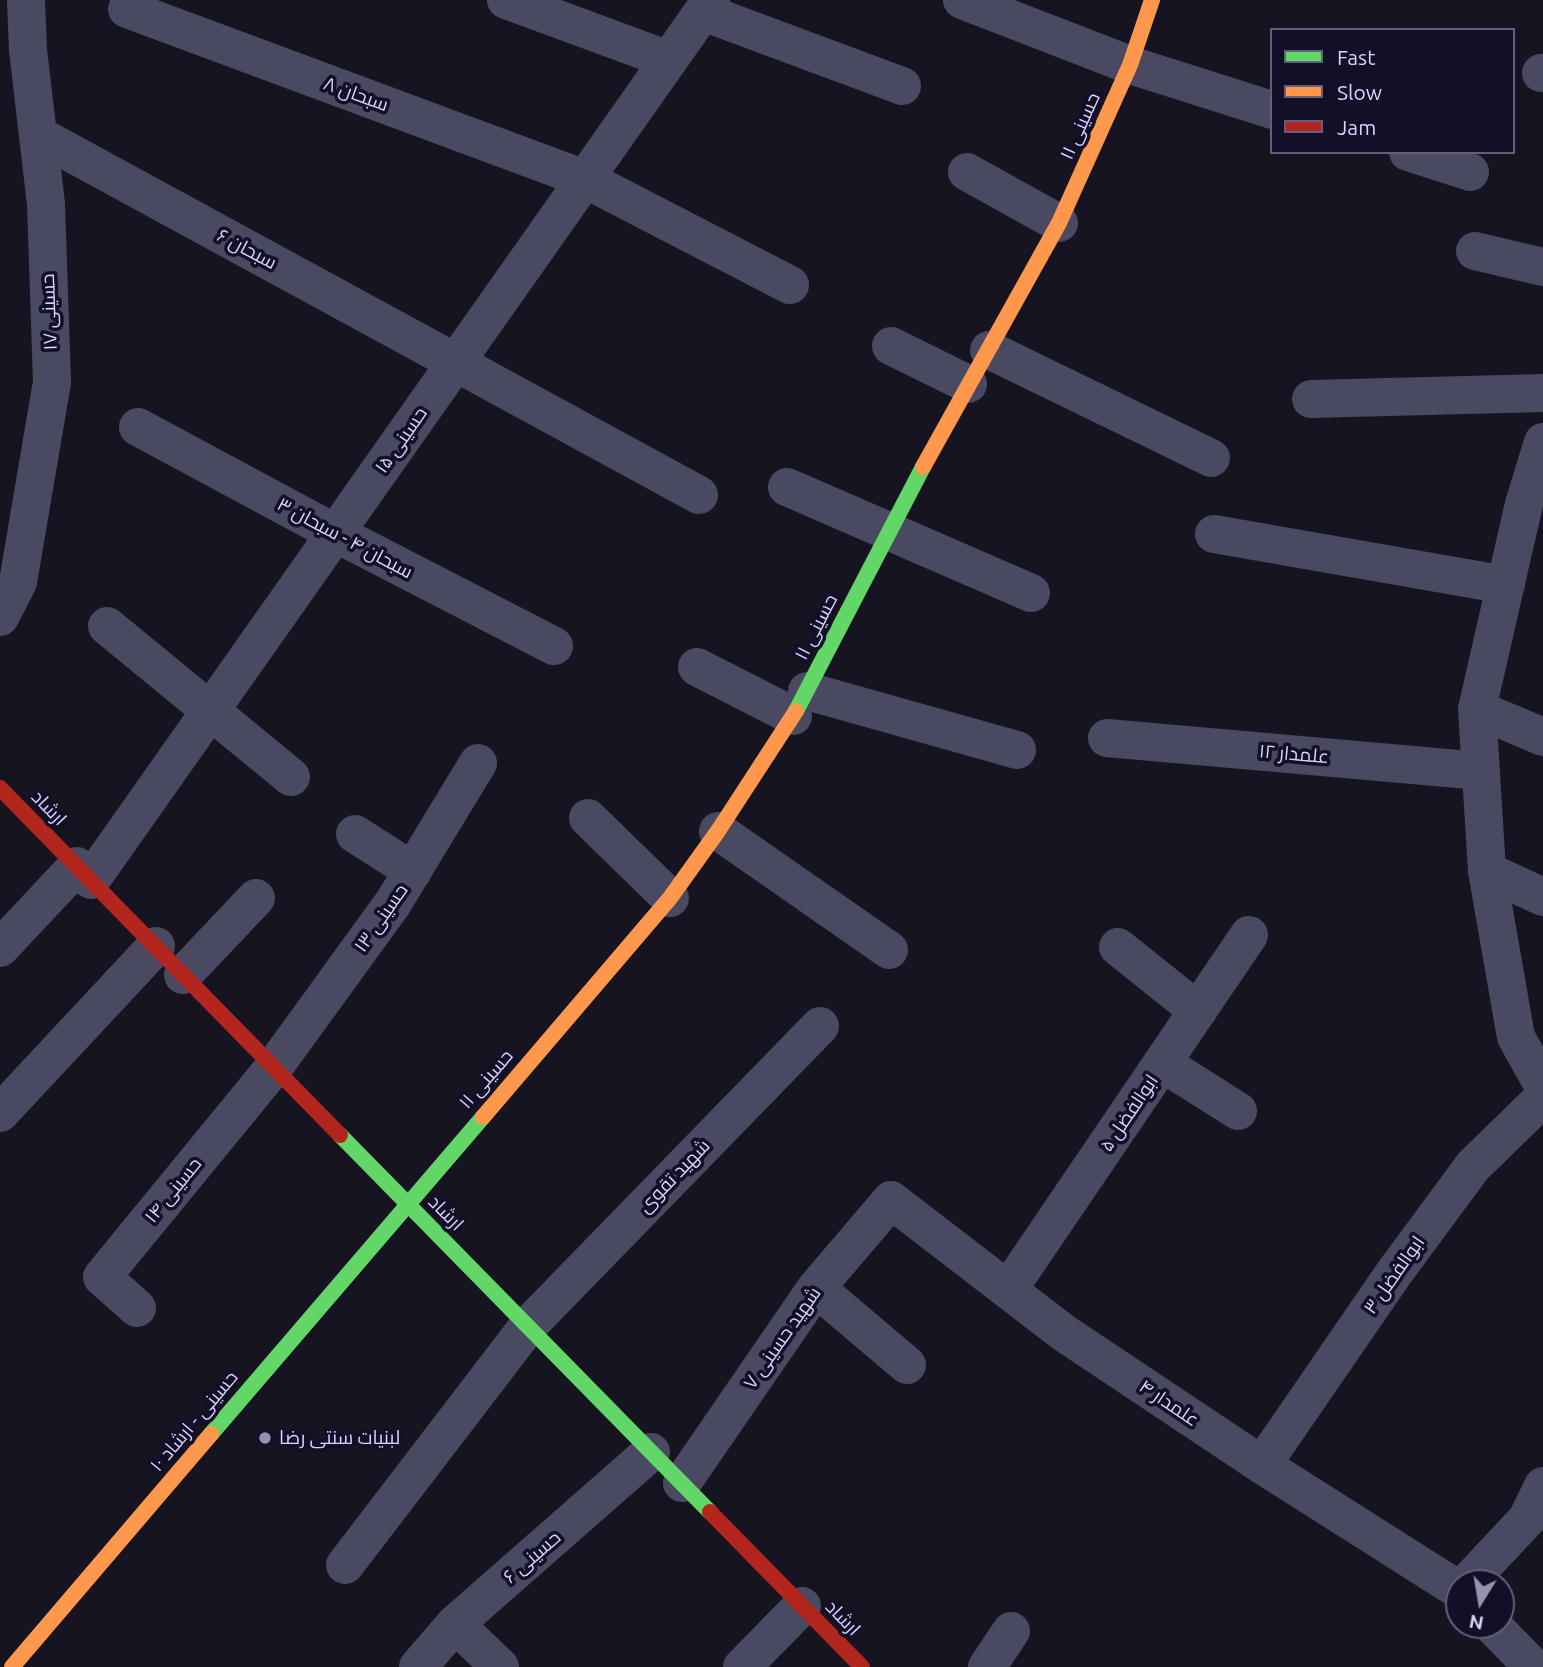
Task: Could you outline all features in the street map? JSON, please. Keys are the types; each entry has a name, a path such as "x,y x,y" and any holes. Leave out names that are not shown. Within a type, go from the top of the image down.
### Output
{"street":[{"name":"حسینی ۱۷","path":"0,617 18,582 52,382 46,204 28,50 26,0"},
{"path":"506,0 669,60"},
{"path":"962,0 1130,65 1270,109"},
{"name":"حسینی ۱۱","path":"407,1203 670,898 718,831 800,704 888,531 1059,223 1130,65 1152,0"},
{"path":"707,6 902,86"},
{"name":"حسینی ۱۵","path":"0,948 84,873 211,710 707,6"},
{"name":"سبحان ۸","path":"127,9 585,179 790,285"},
{"name":"سبحان ۶","path":"38,135 699,495"},
{"path":"1414,154 1470,172"},
{"path":"967,172 1059,223"},
{"path":"1475,251 1543,267"},
{"path":"891,346 968,384"},
{"path":"989,350 1211,458"},
{"path":"1311,399 1543,393"},
{"name":"سبحان ۴ - سبحان ۳","path":"138,427 554,646"},
{"path":"1543,442 1534,509 1506,585 1476,709 1487,871 1516,1037 1543,1085"},
{"path":"787,487 1031,593"},
{"path":"1213,534 1506,585"},
{"path":"107,626 291,777"},
{"path":"697,667 800,704 1017,750"},
{"path":"1476,709 1543,737"},
{"name":"علمدار ۱۲","path":"1107,738 1481,771"},
{"name":"حسینی ۱۳","path":"274,1067 393,903 478,763"},
{"name":"ارشاد","path":"0,788 862,1667"},
{"path":"588,818 670,898"},
{"path":"718,831 889,950"},
{"path":"355,834 413,871"},
{"path":"1487,871 1543,898"},
{"path":"183,975 256,898"},
{"name":"ابوالفضل ۵","path":"1008,1290 1249,935"},
{"path":"0,1112 156,946"},
{"path":"1118,947 1198,1011"},
{"name":"شهید تقوی","path":"345,1565 528,1326 820,1026"},
{"path":"1162,1063 1238,1111"},
{"name":"حسینی ۱۴","path":"137,1308 102,1277 274,1067"},
{"name":"ابوالفضل ۳","path":"1262,1465 1394,1273 1473,1166 1543,1098"},
{"name":"علمدار ۴","path":"891,1200 1064,1333 1262,1465 1445,1581"},
{"name":"شهید حسینی ۷","path":"681,1483 816,1288 891,1200"},
{"name":"حسینی - ارشاد ۱۰","path":"13,1667 407,1203"},
{"path":"816,1288 907,1365"},
{"name":"حسینی ۶","path":"418,1667 455,1624 651,1452"},
{"path":"1481,1569 1538,1511"},
{"path":"742,1667 802,1606"},
{"path":"455,1624 500,1667"},
{"path":"987,1667 1011,1631"},
{"path":"1506,1639 1533,1667"},
{"path":"0,1657 13,1667"}],"traffic: fast":[{"path":"796,711 923,467"},
{"path":"211,1434 483,1117"},
{"path":"340,1135 710,1512"}],"traffic: slow":[{"path":"923,467 1059,223 1130,65 1152,0"},
{"path":"483,1117 670,898 718,831 796,711"},
{"path":"12,1667 211,1434"}],"traffic: jam":[{"path":"0,788 340,1135"},
{"path":"710,1512 862,1667"}],"place":[{"name":"لبنیات سنتی رضا","path":"265,1438"}]}
